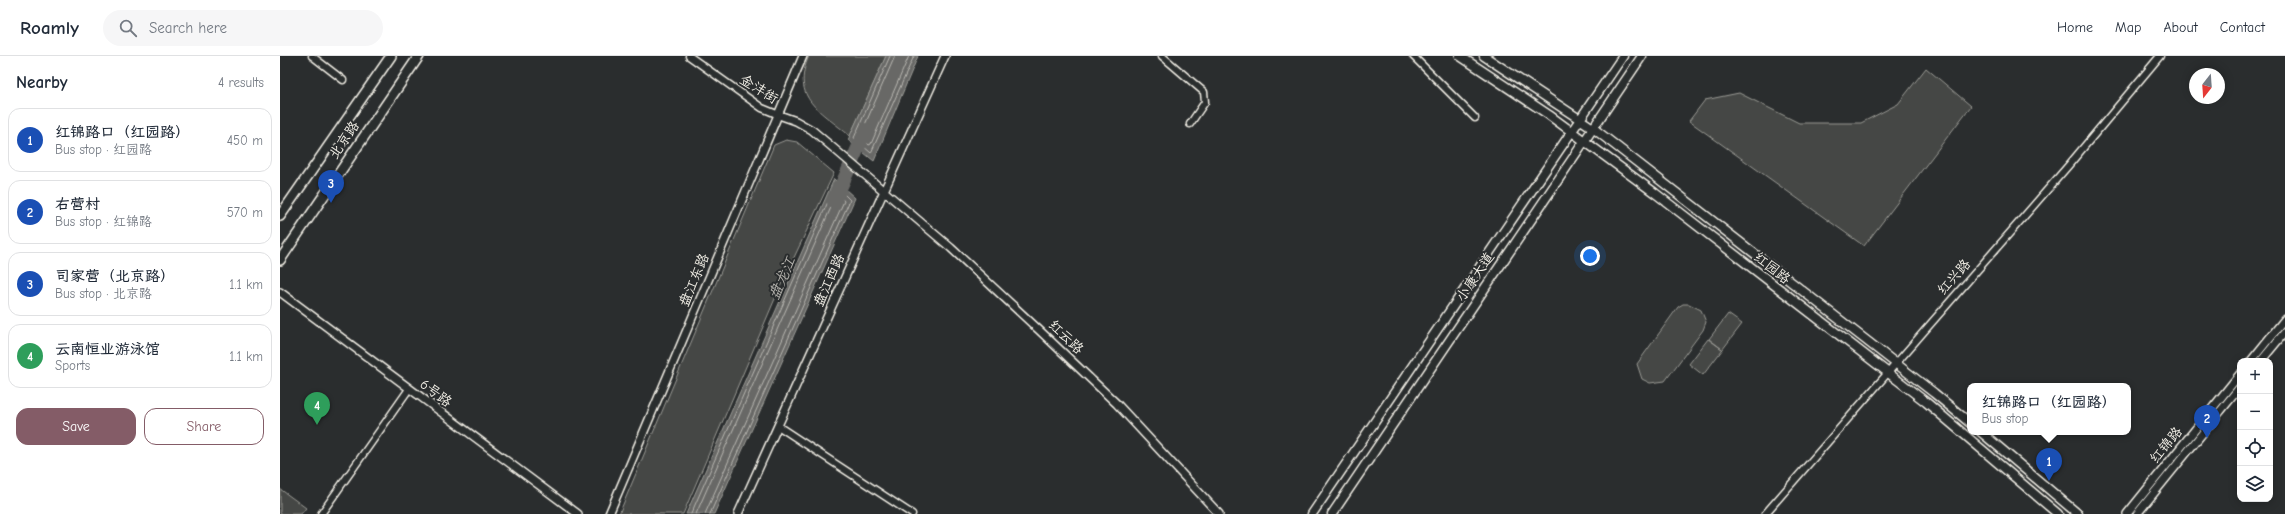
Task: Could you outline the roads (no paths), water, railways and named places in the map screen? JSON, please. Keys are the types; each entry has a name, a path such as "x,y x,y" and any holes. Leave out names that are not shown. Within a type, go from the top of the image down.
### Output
{"main road":[{"name":"北京路","path":"280,216 391,56"},
{"name":"北京路","path":"280,260 419,56"},
{"name":"红园路","path":"1460,56 1585,140 1926,402 2058,514"},
{"name":"红园路","path":"1484,56 1593,128 1967,421"},
{"name":"小康大道","path":"1312,514 1623,56"},
{"name":"小康大道","path":"1332,514 1642,56"},
{"path":"1985,435 2078,514"}],"street":[{"path":"312,56 343,80"},
{"name":"金沣街","path":"689,56 762,108 778,115"},
{"name":"盘江东路","path":"609,514 803,56"},
{"name":"盘江西路","path":"738,514 945,56"},
{"path":"1162,56 1204,92 1205,102 1190,124"},
{"path":"1413,56 1475,118"},
{"name":"红兴路","path":"1765,514 1887,372 2068,166 2160,56"},
{"name":"红云路","path":"778,115 796,121 812,130 957,254 1117,404 1219,514"},
{"name":"6号路","path":"280,292 578,514"},
{"path":"2253,358 2285,319"},
{"path":"2263,358 2285,332"},
{"name":"红锦路","path":"2127,514 2237,378"},
{"path":"321,514 409,389"},
{"name":"红锦路","path":"2137,514 2237,391"},
{"path":"778,426 912,514"}],"water":[{"path":"886,56 918,56 874,161 848,140"},
{"path":"834,179 855,198 714,514 686,514"}],"waterway":[{"name":"盘龙江","path":"834,202 866,130"}],"place":[{"name":"司家营（北京路）","path":"331,203"},
{"name":"云南恒业游泳馆","path":"317,425"},
{"name":"右营村","path":"2207,438"},
{"name":"红锦路口（红园路）","path":"2049,481"}]}
